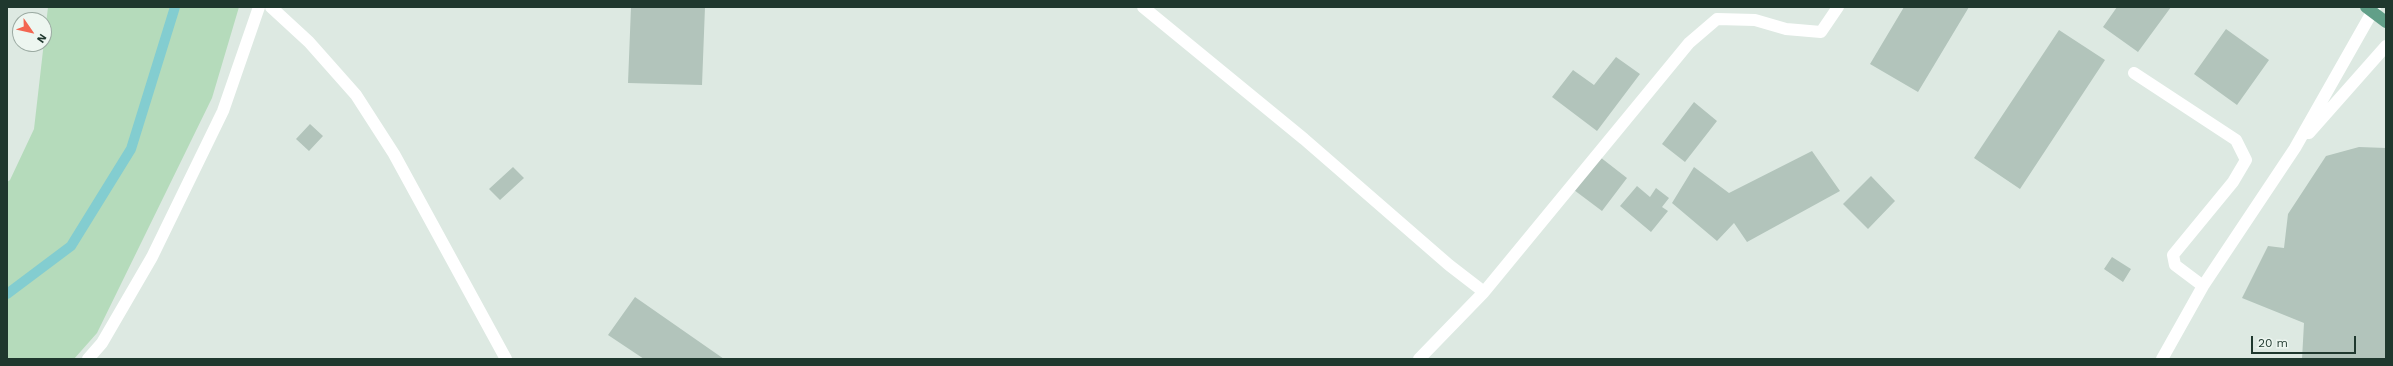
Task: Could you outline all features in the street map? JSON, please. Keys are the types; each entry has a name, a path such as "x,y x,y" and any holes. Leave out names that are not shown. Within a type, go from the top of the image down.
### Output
{"main road":[{"path":"2371,8 2386,22"}],"street":[{"path":"88,359 102,343 152,257 184,192 223,111 259,7"},
{"path":"271,7 309,42 356,95 394,154 506,359"},
{"path":"1143,7 1304,139 1449,265 1484,292"},
{"path":"1419,359 1484,292 1689,43 1717,19 1755,20 1786,30 1821,32 1838,7"},
{"path":"2162,359 2203,286 2295,148 2371,8"},
{"path":"2295,148 2386,46"},
{"path":"2134,73 2236,140 2246,160 2233,182 2173,256 2175,265 2203,286"}],"green space":[{"path":"48,7 239,7 212,98 97,333 74,359 7,359 7,182 10,180 34,129 43,52 52,52 52,12 47,12"}],"building":[{"path":"631,7 705,7 702,85 628,83"},
{"path":"1904,7 1969,7 1918,92 1870,64"},
{"path":"2117,7 2171,7 2138,52 2103,27"},
{"path":"2226,29 2269,60 2237,105 2194,74"},
{"path":"2059,30 2105,60 2020,189 1974,158"},
{"path":"1616,57 1640,74 1597,131 1552,97 1573,70 1594,85"},
{"path":"1694,102 1717,121 1685,162 1662,144"},
{"path":"310,124 323,136 309,151 296,139"},
{"path":"2359,147 2386,148 2386,359 2302,359 2304,323 2242,298 2268,246 2284,248 2288,214 2326,156"},
{"path":"1812,151 1840,191 1747,242 1734,223 1717,241 1672,203 1694,167 1729,193"},
{"path":"1600,157 1627,178 1602,211 1574,190"},
{"path":"513,167 524,178 500,200 489,189"},
{"path":"1871,176 1895,201 1868,229 1843,204"},
{"path":"1637,186 1650,197 1656,188 1669,198 1662,207 1668,211 1651,232 1620,206"},
{"path":"2112,257 2131,269 2123,282 2104,269"},
{"path":"635,297 724,359 644,359 608,335"}],"waterway":[{"path":"7,294 71,246 131,149 175,7"}]}
